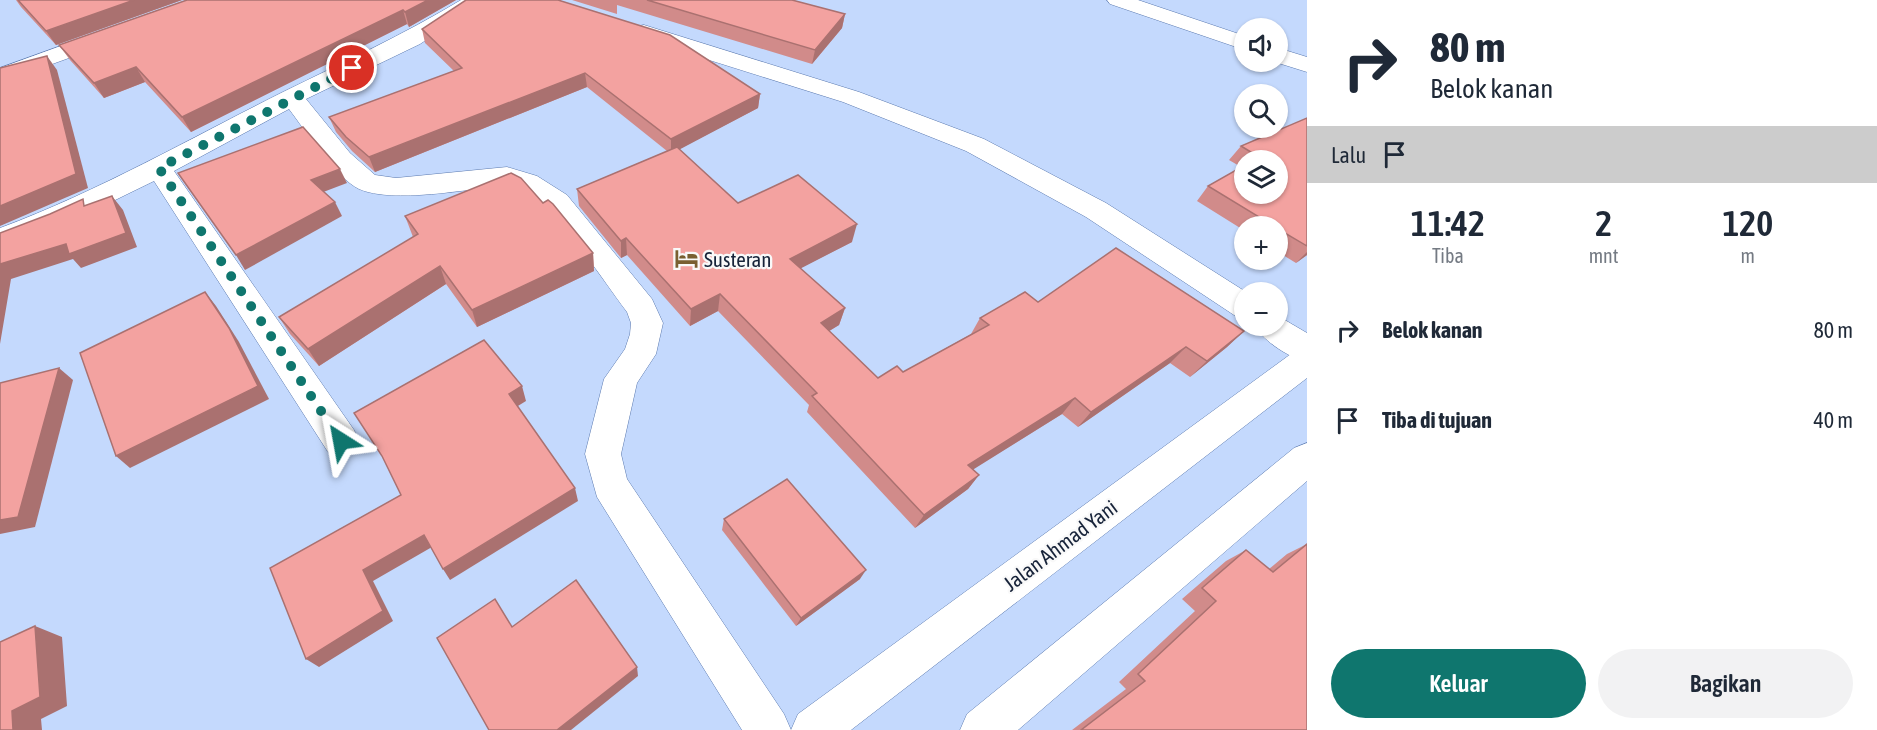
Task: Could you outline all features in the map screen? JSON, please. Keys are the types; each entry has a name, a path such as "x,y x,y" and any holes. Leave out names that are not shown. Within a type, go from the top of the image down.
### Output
{"main road":[{"path":"0,239 52,219 159,168 292,97 412,39 476,0"},
{"path":"1117,0 1234,39"},
{"path":"621,25 851,97 975,145 1096,210 1234,300"},
{"path":"0,76 121,32"},
{"path":"1288,58 1307,65"},
{"path":"292,97 341,159 368,182 396,187 507,176 528,182 557,202 641,307 646,323 646,334 639,354 621,379 603,454 610,485 768,730"},
{"path":"159,168 341,441"},
{"path":"1287,336 1307,350"},
{"name":"Jalan Ahmad Yani","path":"814,730 1307,360"},
{"path":"983,730 1307,459"}],"building":[{"path":"18,0 134,0 46,31"},
{"path":"187,0 428,0 182,117 136,67 94,83 59,45"},
{"path":"466,0 558,0 670,35 760,94 671,139 585,73 369,157 346,137 329,117 462,68 422,29"},
{"path":"647,0 792,0 845,14 815,50"},
{"path":"47,56 76,174 0,206 0,68"},
{"path":"1307,118 1307,246 1288,235 1288,216 1258,216 1238,204 1288,204 1288,150 1248,150 1241,146 1260,138 1288,138 1288,126"},
{"path":"303,127 340,169 311,180 335,202 236,255 178,173"},
{"path":"677,147 738,203 798,175 857,224 790,259 845,308 821,323 878,378 897,366 903,372 989,325 980,318 1025,292 1038,302 1116,248 1234,325 1234,336 1238,336 1207,361 1186,347 1091,412 1075,398 968,465 979,475 924,515 812,396 817,393 720,294 691,309 626,238 621,241 577,189"},
{"path":"1234,171 1234,202 1208,186"},
{"path":"511,173 521,178 543,203 548,200 553,204 593,253 472,310 440,266 308,349 279,317 418,234 405,216"},
{"path":"112,196 126,233 69,254 66,244 0,264 0,233 83,199 84,206"},
{"path":"205,292 229,328 258,386 116,456 80,353"},
{"path":"484,340 522,386 509,394 575,488 443,569 424,535 363,570 383,611 306,659 270,568 401,495 382,456 354,413"},
{"path":"59,368 18,517 0,520 0,383"},
{"path":"787,479 866,570 801,618 724,519"},
{"path":"1307,544 1307,730 1081,730 1145,681 1138,674 1216,601 1202,588 1246,550 1273,572"},
{"path":"576,580 637,667 557,730 489,730 437,638 495,599 512,627"},
{"path":"35,626 40,697 12,711 13,730 0,730 0,642"}],"place":[{"name":"Susteran","path":"686,259"}],"route":[{"path":"341,441 159,168 292,97 352,68"}]}
